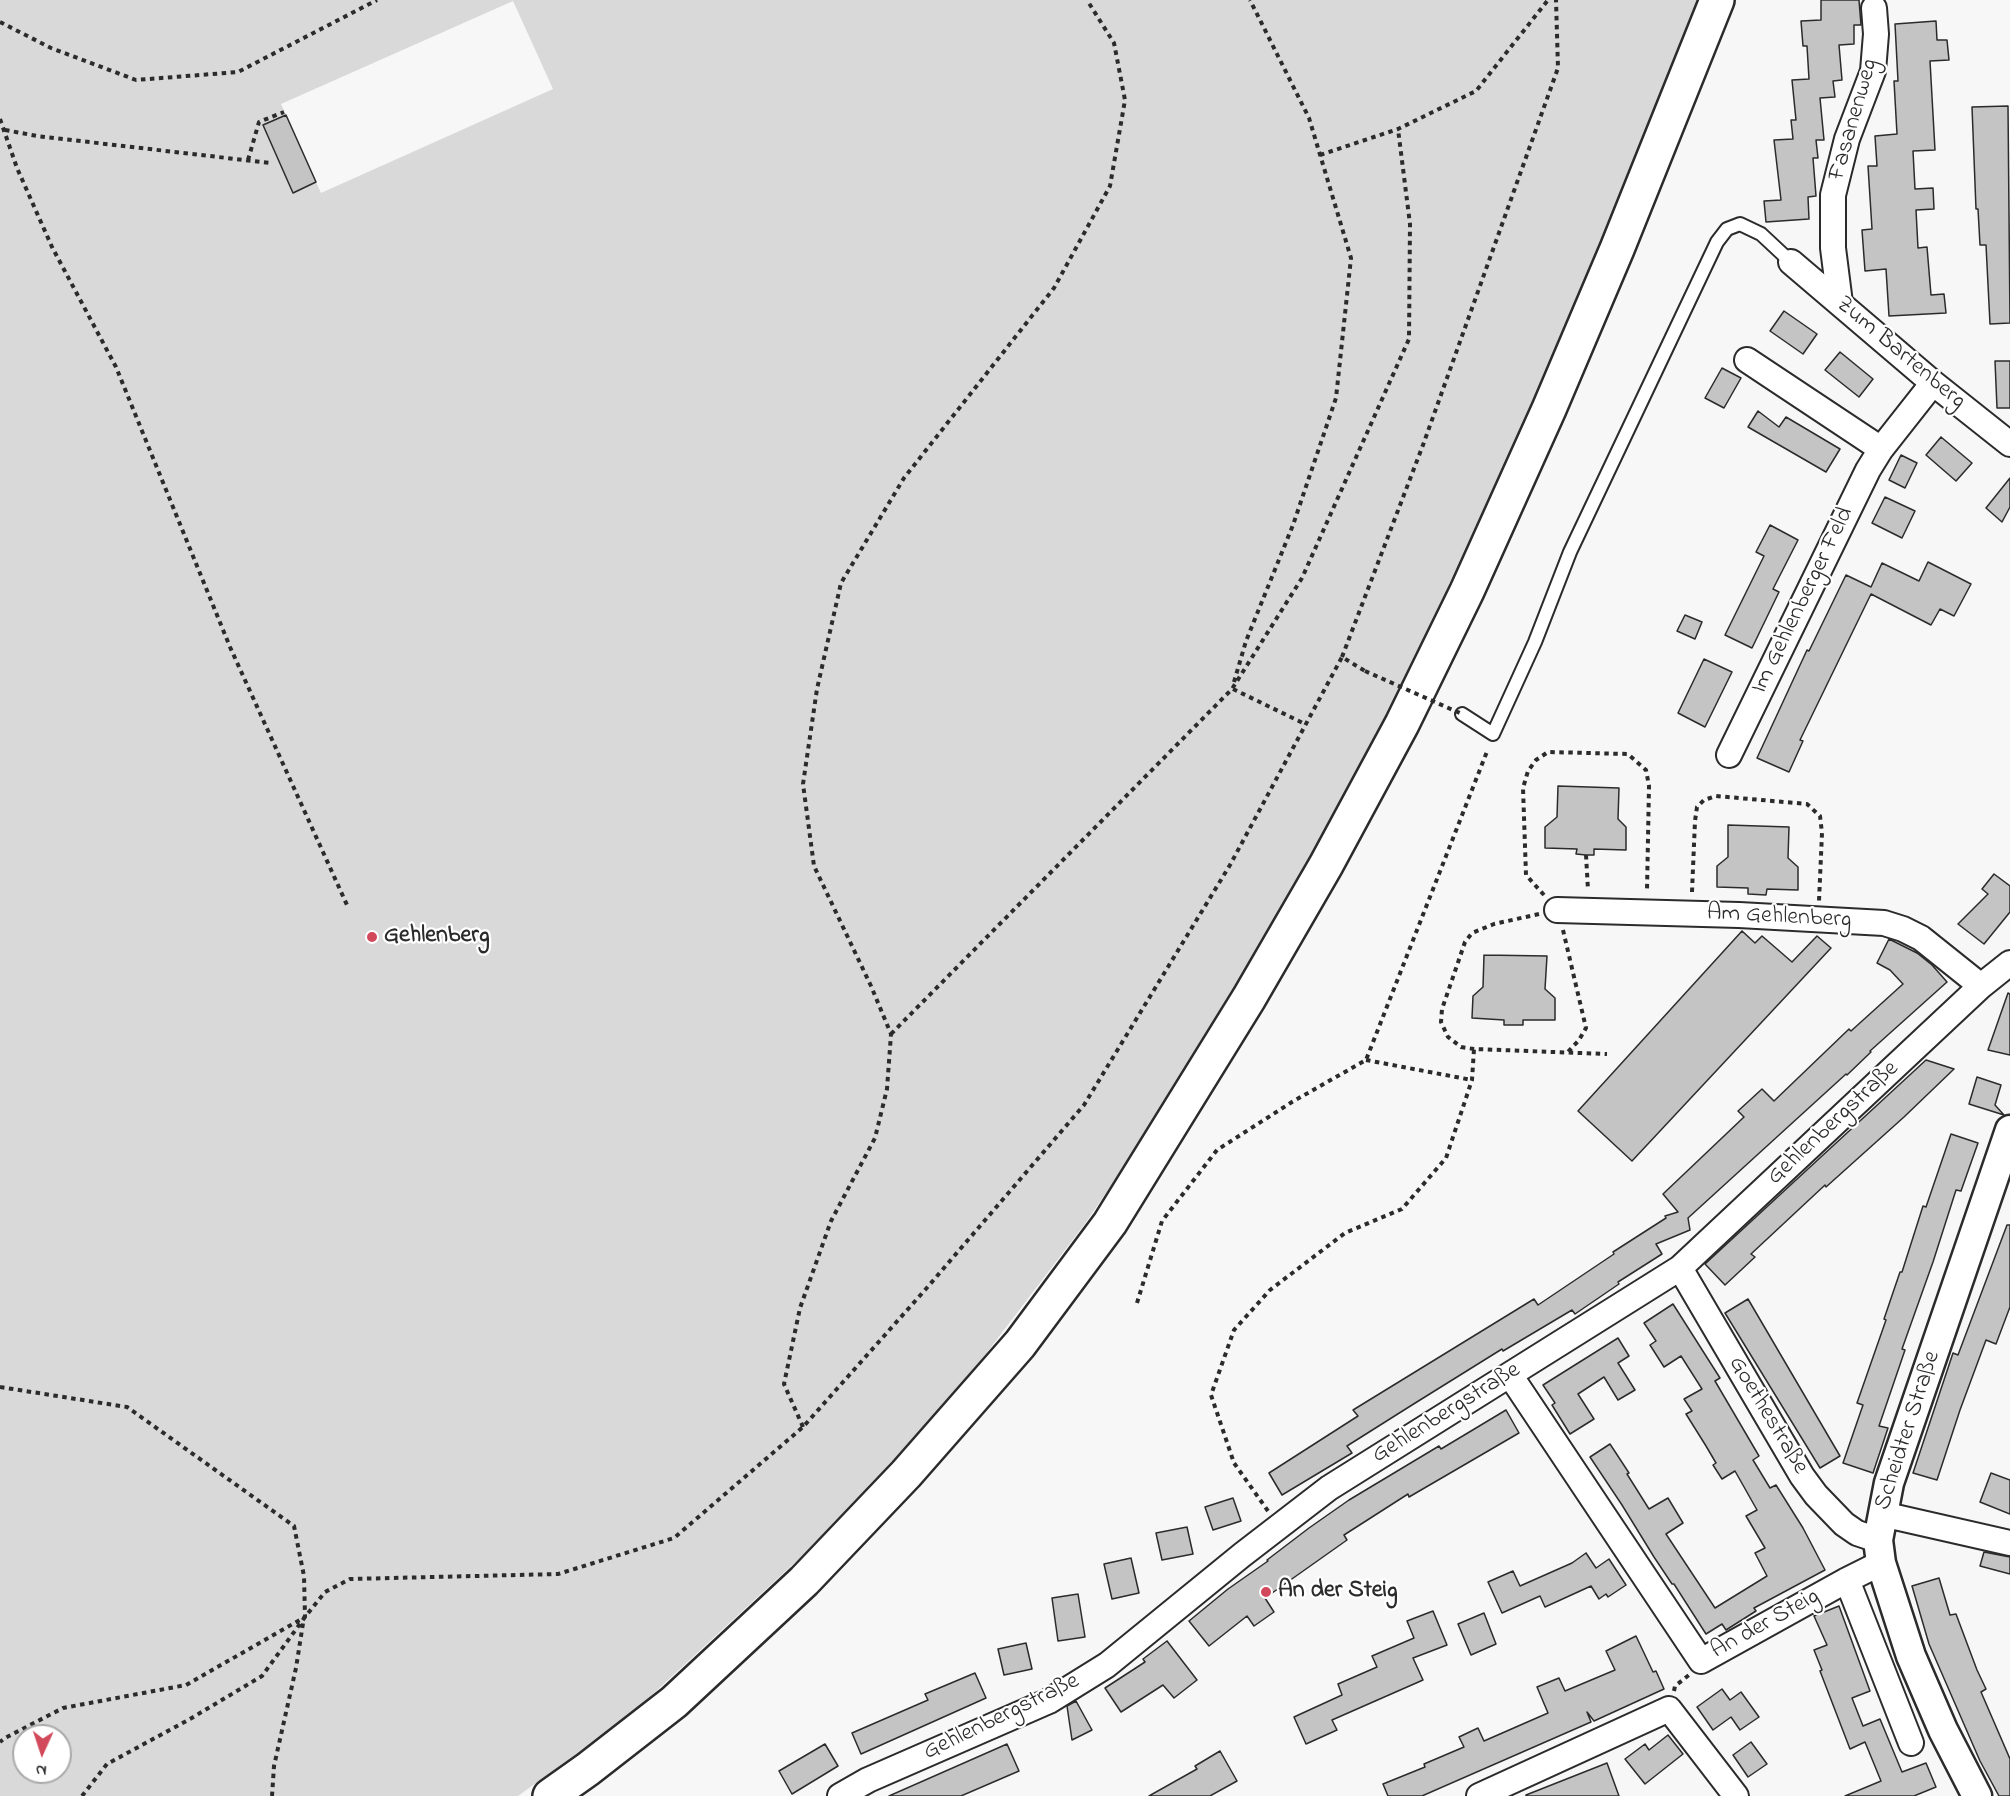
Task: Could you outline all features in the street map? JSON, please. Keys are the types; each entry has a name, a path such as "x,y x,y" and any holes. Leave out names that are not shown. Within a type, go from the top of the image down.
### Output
{"highway":[{"path":"550,1796 674,1702 812,1573 906,1474 1020,1344 1110,1223 1261,978 1326,865 1402,724 1467,591 1549,409 1617,249 1717,0"}],"street":[{"name":"Fasanenweg","path":"1840,303 1833,248 1833,195 1847,139 1873,71 1876,34 1874,8"},
{"name":"Zum Bartenberg","path":"1791,262 1933,383 2010,444"},
{"path":"1748,360 1881,449"},
{"name":"Im Gehlenberger Feld","path":"1729,755 1863,481 1881,449 1933,383"},
{"name":"Am Gehlenberg","path":"1557,910 1884,923 1903,929 1936,949 1982,986"},
{"name":"Gehlenbergstraße","path":"840,1796 868,1780 1048,1701 1107,1665 1329,1488 1680,1268 1982,986 2009,965"},
{"name":"Scheidter Straße","path":"1880,1539 1889,1483 2010,1130"},
{"name":"Goethestraße","path":"1680,1268 1802,1476 1816,1495 1844,1524 1857,1533 1880,1539 2010,1543"},
{"name":"An der Steig","path":"1510,1375 1701,1661 1847,1580 1880,1539"},
{"path":"1880,1539 1911,1656 1942,1730 1977,1796"},
{"path":"1847,1580 1911,1743"},
{"path":"1479,1796 1669,1709 1736,1796"}],"lane":[{"path":"1462,714 1493,734 1535,642 1570,552 1717,242 1727,229 1740,224 1761,234 1791,262"}],"path":[{"path":"0,22 51,48 136,80 238,72 377,0"},
{"path":"803,1427 784,1384 800,1308 831,1221 875,1138 888,1089 891,1034 871,986 814,866 803,784 817,689 840,583 904,478 1054,288 1110,186 1125,100 1114,43 1087,0"},
{"path":"1232,689 1246,641 1293,525 1336,398 1351,258 1309,117 1250,0"},
{"path":"1320,155 1398,129 1476,91 1548,0"},
{"path":"82,1796 106,1764 190,1719 262,1676 304,1617 325,1592 350,1579 558,1574 674,1538 803,1427 925,1290 1084,1105 1230,866 1342,657 1423,445 1558,68 1556,0"},
{"path":"248,160 260,122 284,112"},
{"path":"0,119 17,168 52,247 116,367 226,636 347,905"},
{"path":"891,1034 1232,689 1302,578 1409,339 1410,224 1398,129"},
{"path":"4,130 37,136 270,163"},
{"path":"1342,657 1365,671 1462,714"},
{"path":"1232,689 1305,724"},
{"path":"1137,1304 1162,1221 1217,1150 1292,1102 1366,1060 1493,734"},
{"path":"1567,1053 1586,1028 1557,910 1526,875 1523,788 1527,771 1536,760 1548,752 1628,754 1646,770 1649,786 1647,913"},
{"path":"1692,914 1697,807 1704,800 1716,796 1807,804 1820,816 1822,833 1818,919"},
{"path":"1586,855 1588,911"},
{"path":"1557,910 1494,924 1472,933 1465,942 1442,1009 1441,1022 1448,1037 1461,1047 1607,1054"},
{"path":"1279,1526 1234,1463 1211,1395 1234,1330 1270,1290 1345,1233 1402,1209 1446,1158 1472,1080 1474,1049"},
{"path":"1366,1060 1472,1080"},
{"path":"0,1387 127,1407 294,1526 304,1576 304,1617 296,1668 274,1766 272,1796"},
{"path":"0,1742 63,1708 186,1685 304,1617"},
{"path":"1675,1686 1693,1672"}],"shaded area":[{"path":"0,0 1699,0 1559,355 1412,672 1247,974 1162,1112 1084,1225 956,1393 831,1529 628,1717 518,1796 0,1796","holes":["513,1 553,89 321,193 316,182 293,192 263,125 286,115 281,104"]}],"building":[{"path":"1821,0 1859,0 1861,25 1854,25 1854,44 1839,45 1842,80 1833,81 1835,97 1820,98 1824,140 1816,140 1818,158 1813,158 1816,196 1808,197 1809,219 1766,222 1764,201 1781,200 1774,140 1793,139 1791,120 1796,120 1792,80 1809,79 1807,46 1803,46 1801,21 1821,20"},
{"path":"1936,21 1937,40 1947,40 1949,60 1930,61 1935,150 1913,151 1915,189 1933,188 1934,209 1916,210 1918,248 1927,247 1931,295 1944,294 1946,313 1889,316 1886,269 1865,271 1862,230 1872,229 1868,166 1877,166 1875,136 1897,134 1894,81 1898,81 1895,24"},
{"path":"2008,106 2010,323 1990,324 1986,245 1980,245 1978,209 1976,209 1972,107"},
{"path":"286,115 316,182 293,193 263,125"},
{"path":"1784,311 1817,334 1803,354 1770,331"},
{"path":"1840,352 1873,379 1859,397 1825,370"},
{"path":"1995,361 2010,361 2010,408 1997,408"},
{"path":"1722,368 1741,378 1724,408 1705,398"},
{"path":"1758,411 1779,427 1786,417 1840,449 1826,472 1748,427"},
{"path":"1941,437 1972,463 1956,481 1926,455"},
{"path":"1901,455 1917,463 1905,488 1889,480"},
{"path":"2010,478 2010,507 2002,522 1986,508"},
{"path":"1885,497 1915,511 1902,538 1872,523"},
{"path":"1770,525 1798,540 1773,589 1779,592 1752,648 1725,635 1764,556 1756,552"},
{"path":"1928,562 1971,584 1954,616 1940,609 1931,625 1871,594 1800,740 1803,741 1789,772 1757,758 1807,650 1809,651 1846,575 1871,587 1882,563 1919,581"},
{"path":"1685,615 1702,622 1695,639 1677,631"},
{"path":"1704,659 1732,672 1705,727 1678,713"},
{"path":"1558,786 1619,788 1618,819 1626,827 1626,850 1594,849 1594,855 1586,855 1576,854 1577,849 1545,848 1545,827 1557,817"},
{"path":"1728,825 1789,827 1788,858 1798,867 1798,890 1767,889 1766,895 1748,894 1748,888 1717,887 1717,866 1728,857"},
{"path":"1994,874 2010,886 2010,912 1984,944 1958,924 1988,894 1982,889"},
{"path":"1742,931 1755,943 1762,936 1792,962 1817,936 1831,948 1632,1161 1578,1111"},
{"path":"1889,939 1917,953 1947,982 1688,1218 1690,1230 1656,1244 1662,1254 1618,1282 1619,1284 1575,1314 1572,1310 1503,1351 1502,1349 1347,1446 1352,1453 1282,1495 1269,1473 1358,1416 1353,1410 1534,1299 1538,1305 1666,1218 1665,1216 1678,1212 1663,1194 1744,1117 1738,1111 1762,1089 1774,1101 1849,1029 1851,1031 1903,984 1890,970 1877,963"},
{"path":"1484,955 1547,956 1545,989 1555,998 1555,1020 1523,1020 1523,1025 1504,1025 1504,1020 1472,1018 1473,996 1483,987"},
{"path":"2008,993 2010,994 2010,1055 1988,1050"},
{"path":"1926,1060 1954,1069 1751,1254 1755,1257 1725,1285 1705,1264"},
{"path":"1977,1077 2001,1085 1995,1105 2004,1115 1969,1104"},
{"path":"1951,1134 1978,1143 1961,1191 1956,1190 1902,1349 1905,1350 1879,1426 1888,1428 1873,1473 1843,1463 1863,1405 1857,1403 1886,1320 1884,1319 1923,1206 1926,1207"},
{"path":"2007,1225 2010,1225 2010,1307 1996,1344 1986,1340 1937,1480 1913,1473 1953,1353 1958,1355"},
{"path":"1748,1299 1840,1456 1820,1468 1725,1313"},
{"path":"1673,1304 1720,1378 1715,1381 1759,1456 1753,1460 1770,1488 1776,1485 1803,1528 1825,1570 1754,1608 1756,1611 1726,1630 1722,1624 1706,1634 1590,1457 1610,1444 1649,1509 1668,1498 1683,1523 1666,1534 1715,1608 1767,1576 1755,1553 1765,1548 1746,1516 1757,1510 1735,1471 1722,1479 1713,1465 1716,1463 1686,1414 1692,1411 1684,1399 1702,1389 1681,1356 1664,1367 1650,1345 1656,1341 1644,1323"},
{"path":"1618,1338 1629,1356 1618,1363 1635,1390 1618,1400 1604,1377 1578,1394 1594,1419 1570,1434 1552,1405 1555,1403 1543,1385"},
{"path":"1506,1410 1519,1433 1409,1497 1408,1494 1344,1535 1347,1540 1265,1598 1274,1612 1254,1626 1247,1616 1209,1646 1189,1621 1228,1589 1349,1500 1439,1446 1441,1449"},
{"path":"1991,1473 2010,1480 2010,1514 1980,1502"},
{"path":"1233,1498 1241,1521 1213,1530 1205,1507"},
{"path":"1187,1527 1193,1554 1162,1560 1156,1533"},
{"path":"1984,1552 2010,1557 2010,1574 1980,1566"},
{"path":"1586,1553 1596,1568 1609,1559 1626,1585 1608,1597 1606,1594 1599,1599 1591,1586 1545,1607 1540,1596 1502,1613 1488,1582 1513,1571 1520,1586 1572,1563"},
{"path":"1131,1558 1139,1593 1112,1599 1104,1564"},
{"path":"1939,1578 1950,1615 1956,1614 1986,1689 1981,1692 2010,1759 2010,1796 1999,1796 1980,1761 1929,1644 1912,1586"},
{"path":"1078,1594 1085,1637 1058,1641 1052,1598"},
{"path":"1839,1606 1870,1691 1852,1698 1863,1726 1880,1719 1902,1772 1926,1763 1936,1787 1914,1796 1845,1796 1881,1781 1865,1742 1850,1749 1814,1650 1827,1645 1814,1616"},
{"path":"1433,1611 1447,1645 1413,1658 1423,1680 1332,1720 1337,1730 1306,1744 1294,1717 1342,1695 1338,1684 1377,1667 1372,1656 1414,1638 1407,1621"},
{"path":"1484,1613 1496,1644 1471,1655 1458,1624"},
{"path":"1636,1636 1664,1689 1594,1721 1587,1712 1591,1722 1422,1796 1388,1796 1383,1784 1425,1767 1424,1764 1464,1747 1459,1737 1478,1728 1484,1741 1548,1713 1537,1687 1559,1678 1565,1691 1615,1670 1606,1651"},
{"path":"1167,1641 1197,1680 1174,1698 1163,1685 1121,1712 1105,1688 1145,1662 1143,1659"},
{"path":"1026,1643 1032,1669 1004,1675 998,1649"},
{"path":"975,1673 986,1698 861,1754 852,1733 928,1700 925,1694"},
{"path":"1722,1689 1730,1700 1741,1692 1759,1717 1740,1730 1731,1717 1713,1730 1697,1707"},
{"path":"1076,1701 1092,1730 1072,1740 1067,1706"},
{"path":"1668,1735 1683,1754 1645,1784 1625,1759 1645,1744 1649,1750"},
{"path":"1751,1742 1767,1764 1748,1777 1733,1755"},
{"path":"825,1744 838,1766 792,1794 779,1771"},
{"path":"1007,1744 1019,1771 961,1796 889,1796"},
{"path":"1220,1751 1237,1781 1210,1796 1149,1796 1197,1769 1195,1766"},
{"path":"1607,1763 1619,1796 1526,1796 1526,1795"}],"place":[{"name":"Gehlenberg","path":"372,937"},
{"name":"An der Steig","path":"1266,1592"}]}
